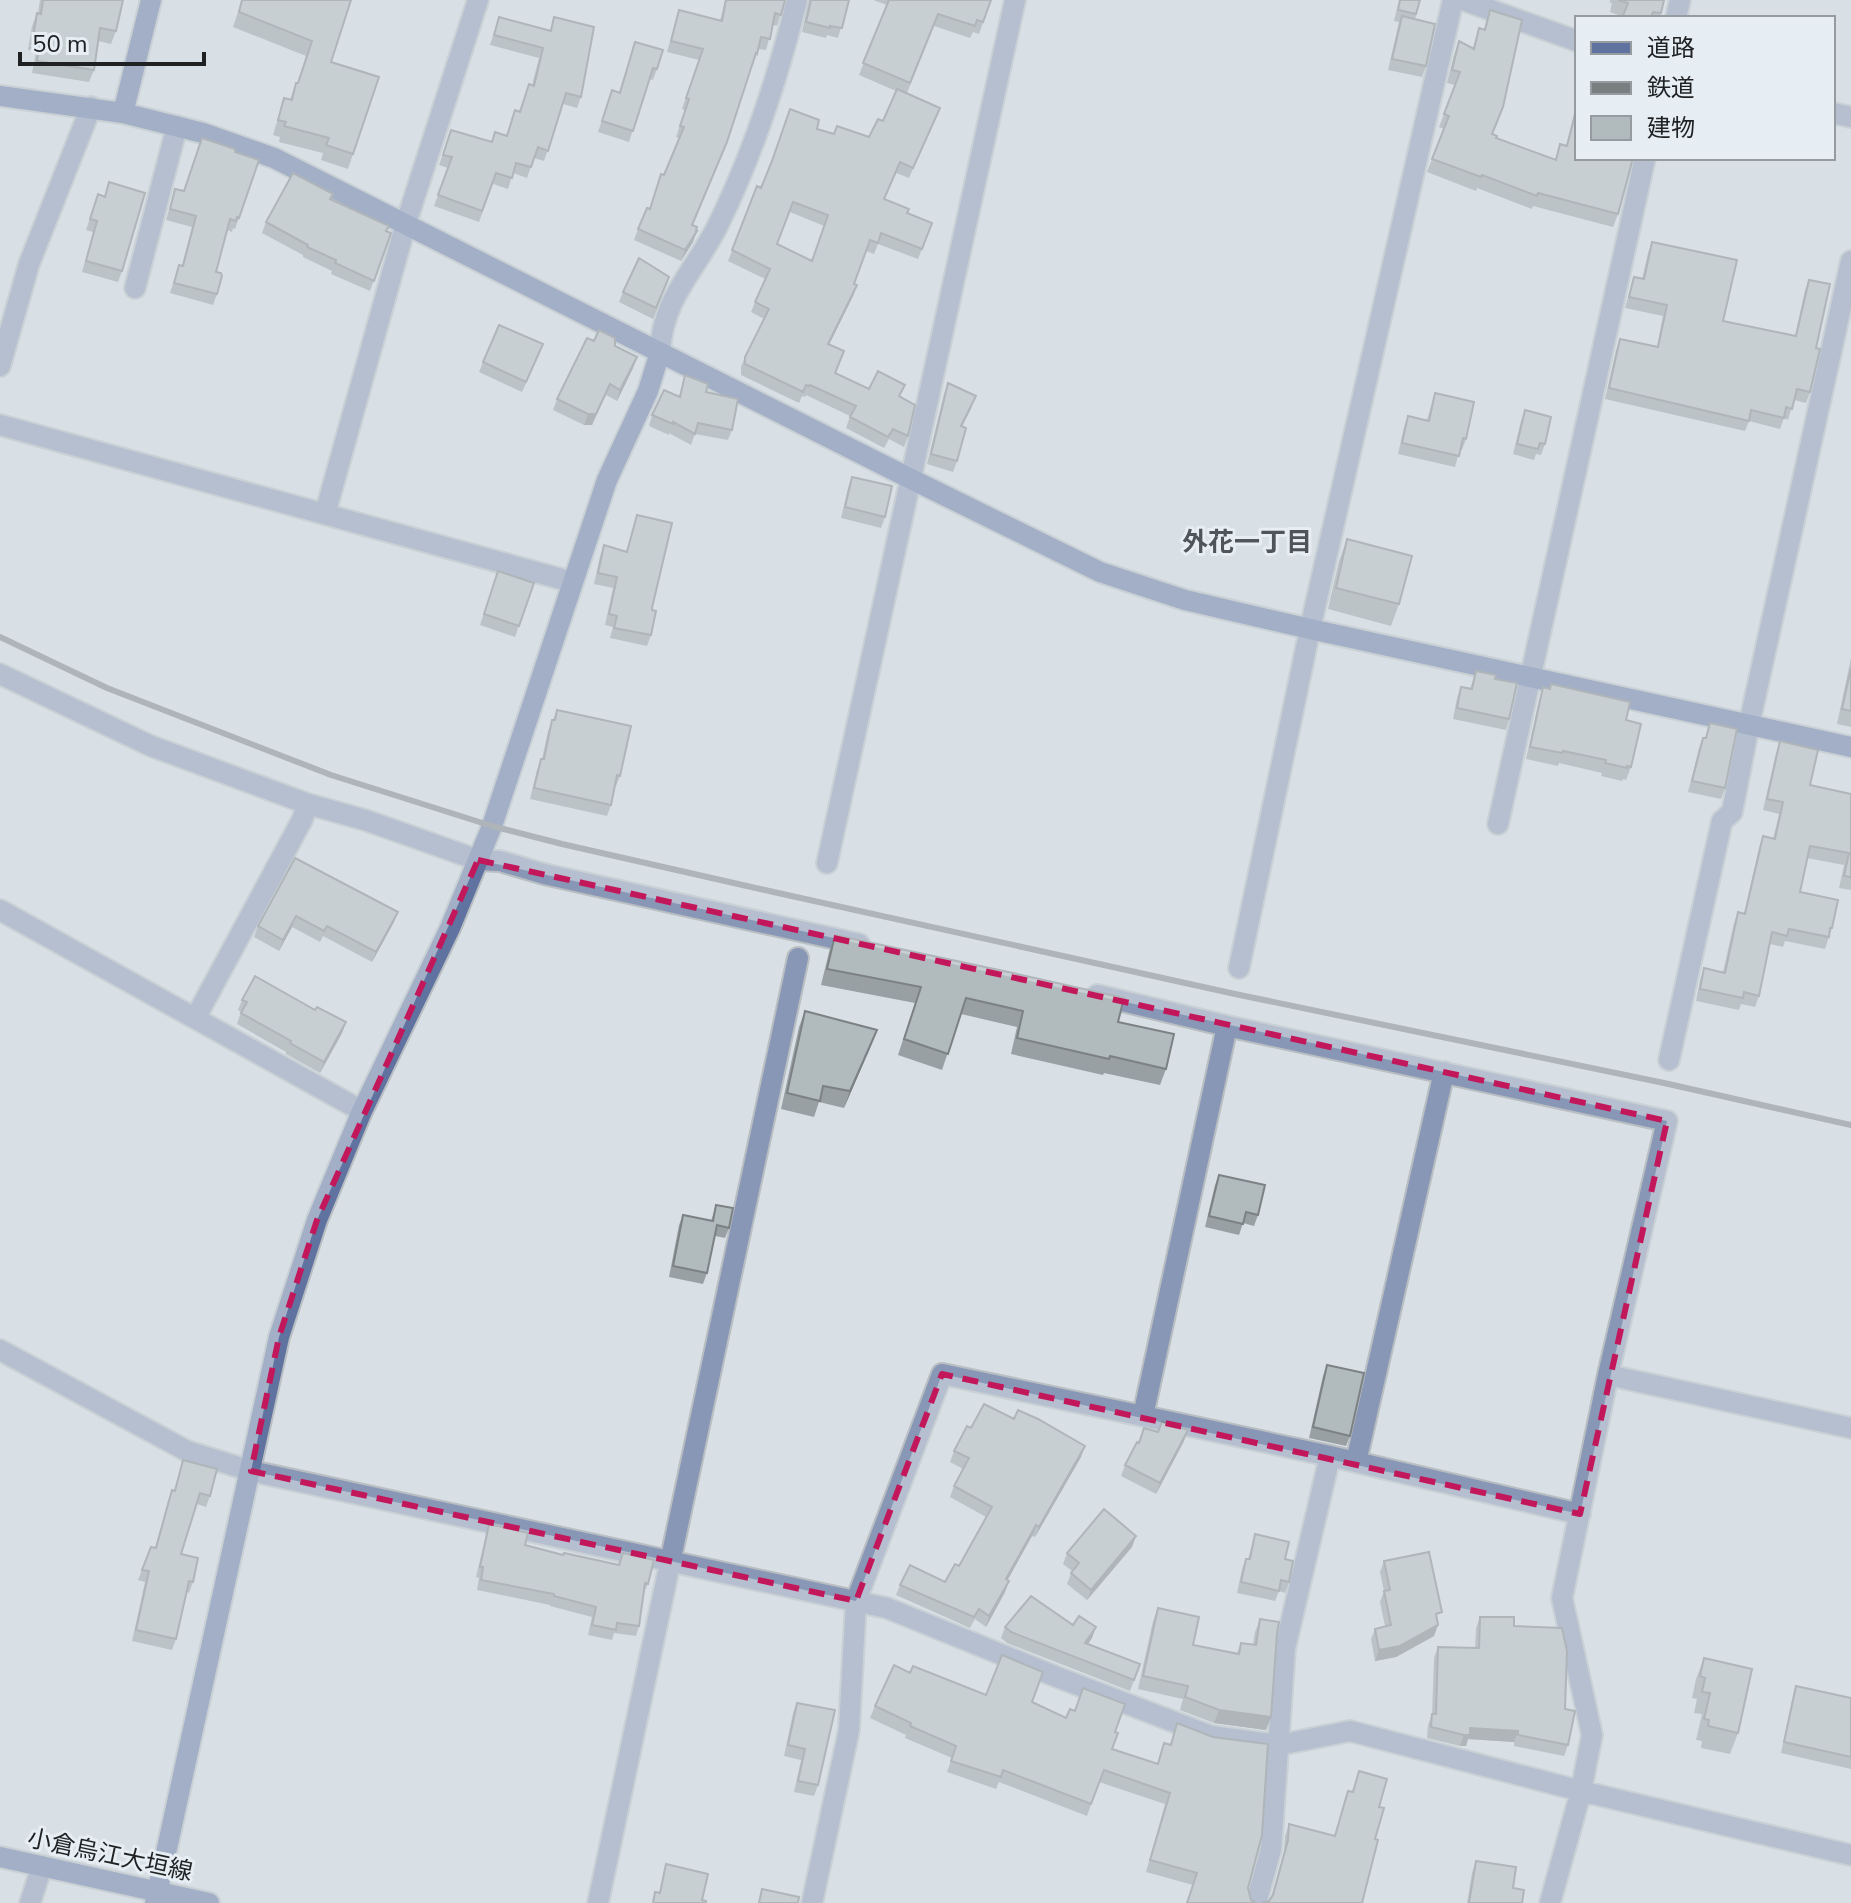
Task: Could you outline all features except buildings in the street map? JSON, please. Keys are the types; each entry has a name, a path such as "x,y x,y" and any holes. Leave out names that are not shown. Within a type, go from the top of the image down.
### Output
{"street":[{"path":"123,113 151,0"},
{"path":"325,514 406,223 478,0"},
{"path":"156,1897 279,1337 317,1220 362,1111 450,928 478,860 512,768 607,480 648,391 660,352 661,331 678,289 717,227 757,134 797,0"},
{"path":"827,863 1015,0"},
{"path":"1239,968 1310,629 1453,0"},
{"path":"1463,0 1575,40"},
{"path":"0,96 123,113 203,133 274,158 1100,572 1185,600 1851,747"},
{"path":"0,366 29,264 91,107"},
{"path":"135,288 177,126"},
{"path":"1498,824 1645,160"},
{"path":"1669,1060 1722,821 1732,812 1851,261"},
{"path":"0,425 572,582"},
{"path":"0,674 151,746 308,804 365,820 478,860 500,861 544,874 880,948"},
{"path":"196,1017 308,804"},
{"path":"0,910 362,1111"},
{"path":"598,1903 798,958"},
{"path":"1079,991 1667,1121 1608,1375 1562,1598 1592,1735 1581,1791 1550,1903"},
{"path":"1143,1416 1227,1026"},
{"path":"1356,1462 1444,1072"},
{"path":"0,1350 187,1451 251,1471 887,1608 1211,1736 1279,1745 1350,1731 1581,1791 1851,1855"},
{"path":"812,1903 849,1730 856,1601 942,1374 1330,1456 1580,1514"},
{"path":"1608,1375 1851,1428"},
{"path":"1256,1903 1271,1849 1285,1648 1330,1456"},
{"name":"小倉烏江大垣線","path":"0,1857 156,1897 209,1903"},
{"path":"30,1903 42,1866"}],"highlighted area":[{"path":"478,860 1667,1121 1580,1514 942,1374 856,1601 251,1471 279,1337 317,1220"}],"railway":[{"path":"0,637 107,688 331,775 492,826 1235,994 1851,1125"}],"district":[{"name":"外花一丁目","path":"1247,542"}]}
